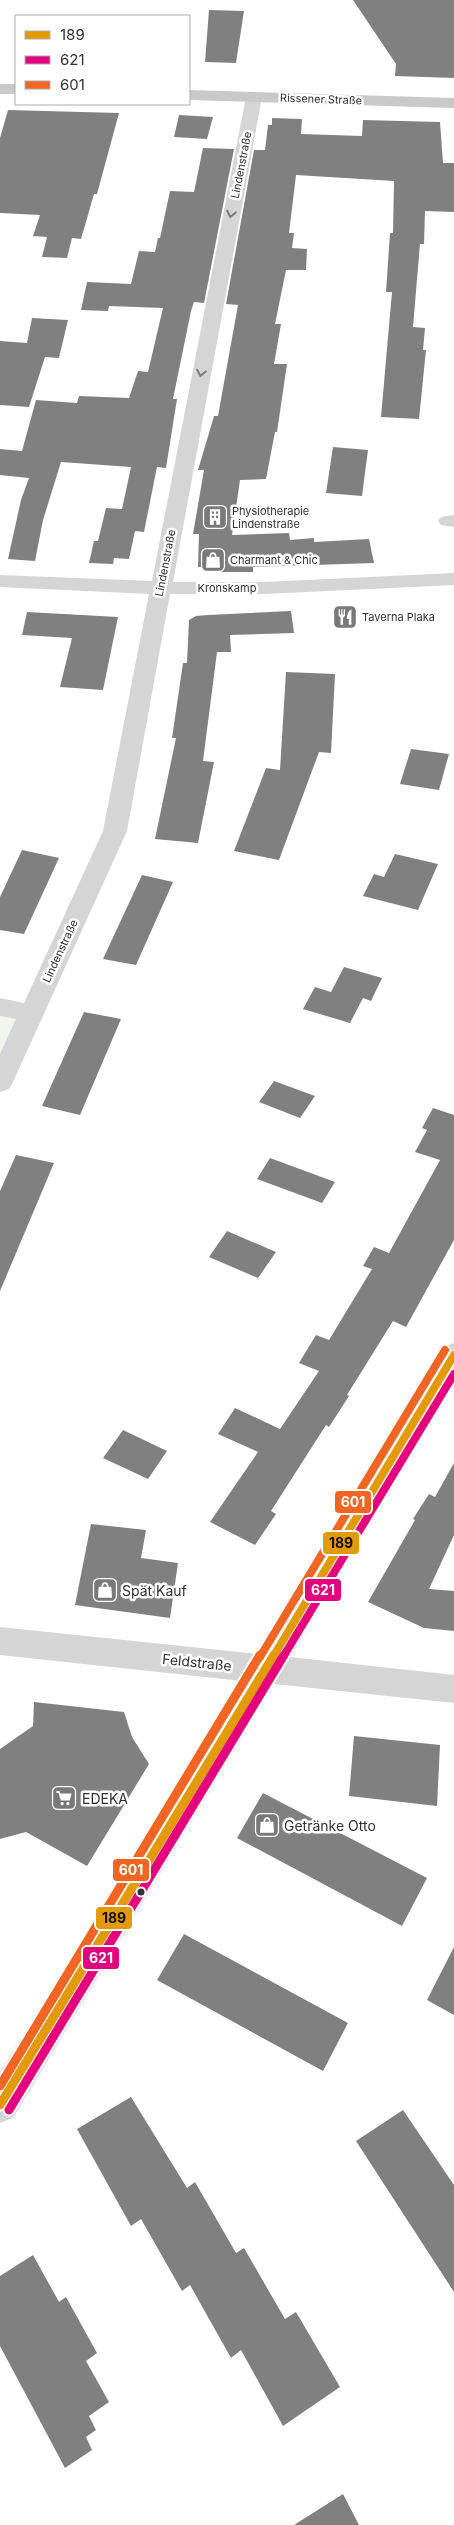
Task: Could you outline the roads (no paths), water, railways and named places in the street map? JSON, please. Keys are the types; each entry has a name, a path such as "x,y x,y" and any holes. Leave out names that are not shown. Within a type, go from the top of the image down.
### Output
{"main road":[{"path":"0,89 15,90"},
{"name":"Rissener Straße","path":"190,95 454,103"}],"street":[{"name":"Lindenstraße","path":"1,1079 115,831 254,97"},
{"name":"Kronskamp","path":"0,581 160,588 264,588 454,579"},
{"path":"0,1007 31,1013"},
{"path":"0,2105 266,1669 454,1355"},
{"name":"Feldstraße","path":"0,1641 454,1689"}],"place":[{"name":"Physiotherapie Lindenstraße","path":"215,517"},
{"name":"Charmant & Chic","path":"213,560"},
{"name":"Taverna Plaka","path":"345,617"},
{"name":"Spät Kauf","path":"105,1590"},
{"name":"EDEKA","path":"64,1798"},
{"name":"Getränke Otto","path":"267,1825"}]}
